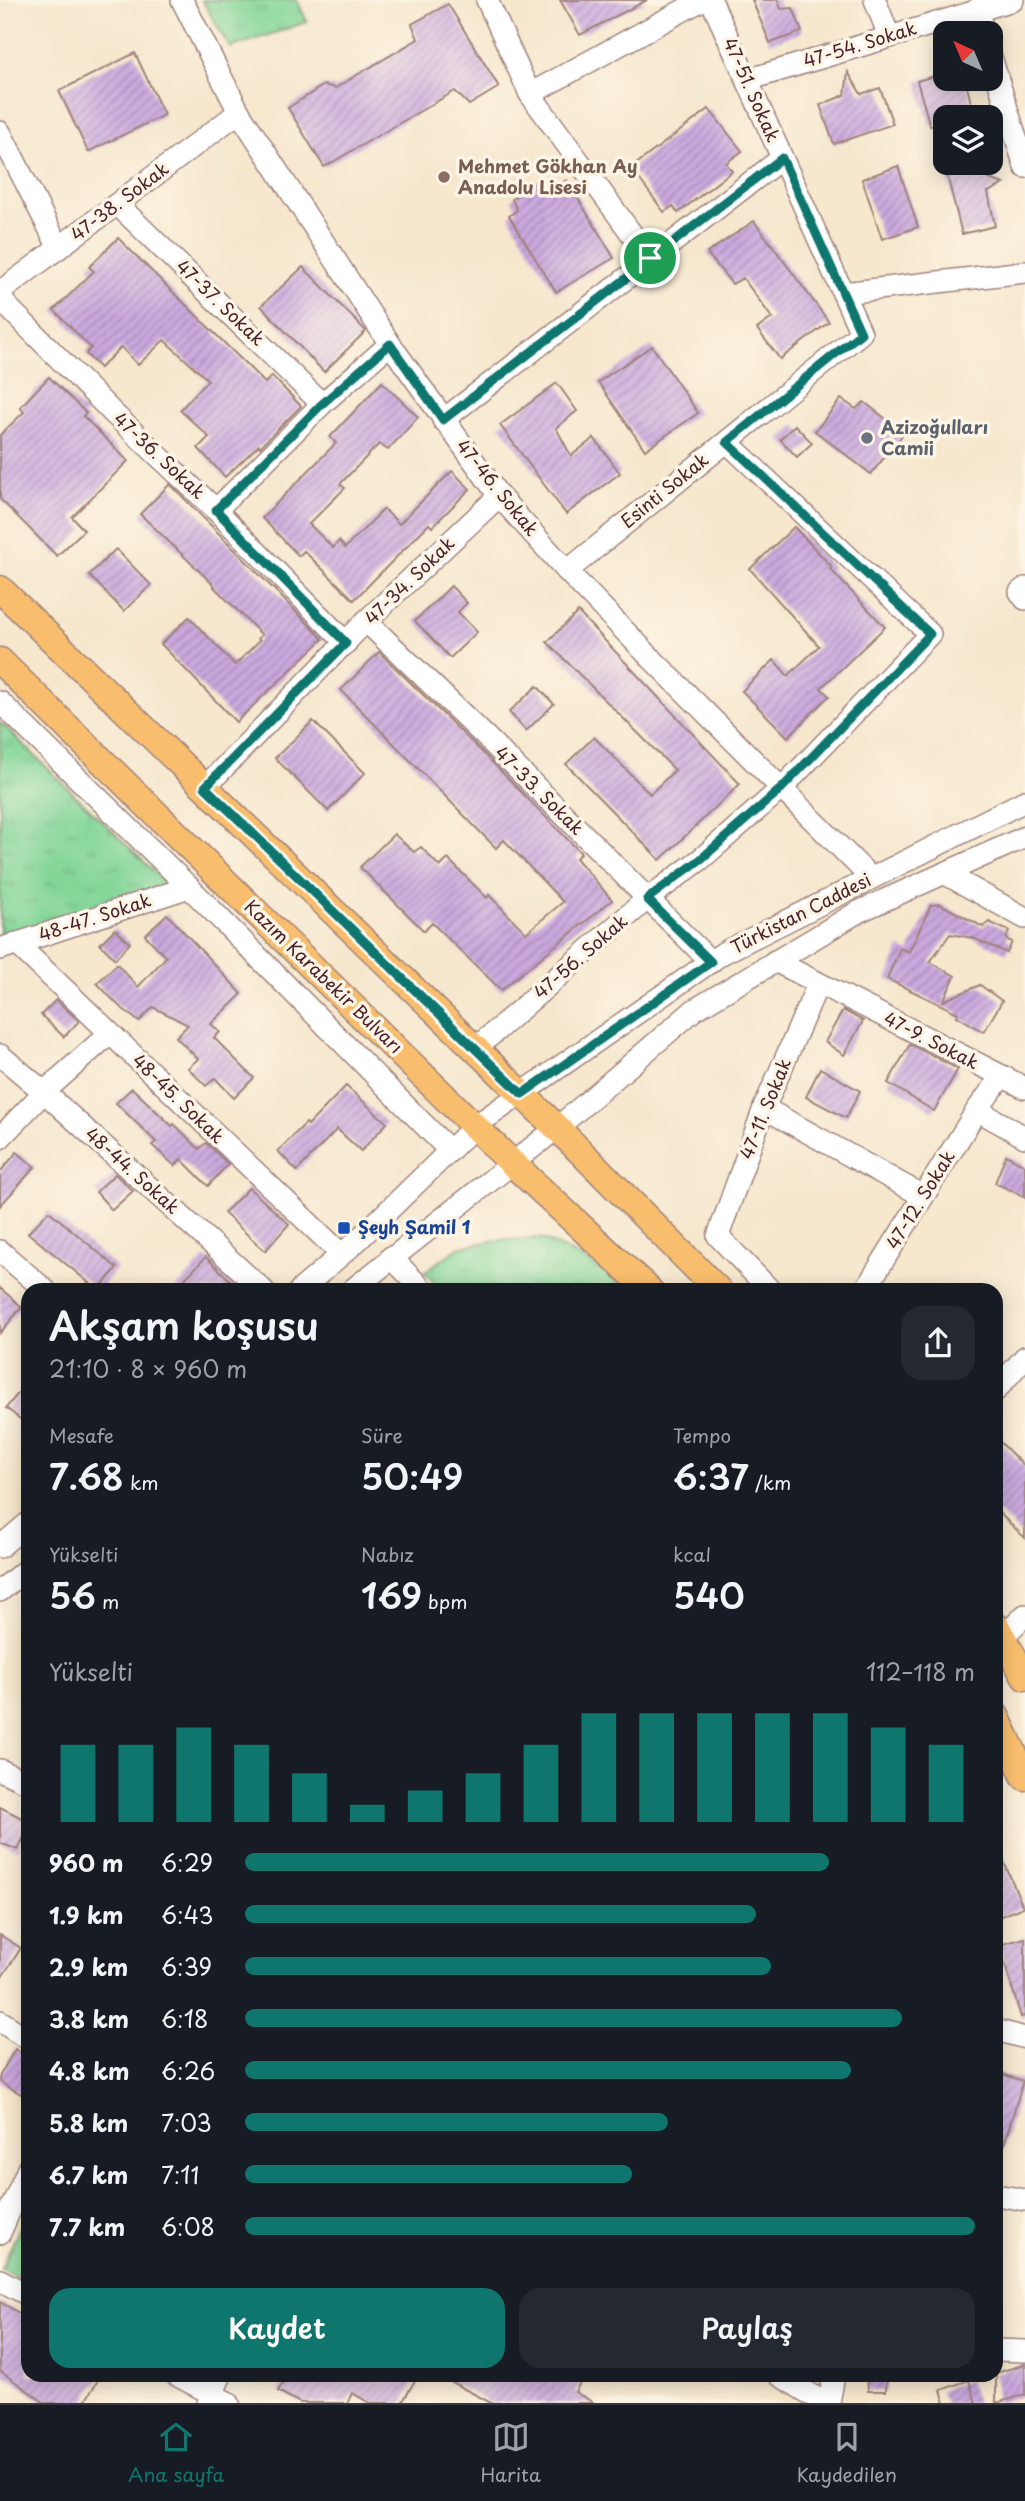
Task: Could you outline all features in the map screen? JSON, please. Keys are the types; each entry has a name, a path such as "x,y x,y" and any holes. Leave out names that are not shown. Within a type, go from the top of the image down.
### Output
{"main road":[{"path":"0,589 557,1128 711,1283"},
{"name":"Kazım Karabekir Bulvarı","path":"0,661 513,1164 641,1283"},
{"path":"1003,1638 1025,1677"},
{"path":"1003,1744 1025,1777"}],"street":[{"name":"47-46. Sokak","path":"182,0 239,112 390,344 499,496 567,570 871,878"},
{"path":"487,0 530,94 650,258"},
{"path":"530,94 702,0"},
{"name":"47-51. Sokak","path":"711,0 861,333"},
{"path":"875,0 889,36"},
{"name":"47-54. Sokak","path":"747,80 1013,0"},
{"path":"977,9 980,21"},
{"path":"1001,91 1025,167"},
{"name":"47-38. Sokak","path":"0,292 239,112"},
{"path":"0,132 59,248"},
{"path":"443,420 782,158"},
{"name":"47-37. Sokak","path":"117,204 322,404"},
{"path":"843,293 1025,272"},
{"name":"47-36. Sokak","path":"0,299 114,414 216,510 346,643"},
{"name":"Esinti Sokak","path":"567,570 861,333"},
{"path":"216,510 322,404 390,344"},
{"name":"47-56. Sokak","path":"475,1049 647,899 701,859 782,788 930,634 727,442"},
{"name":"47-34. Sokak","path":"205,787 366,621 499,496"},
{"name":"47-33. Sokak","path":"366,621 711,962"},
{"path":"0,702 189,887 450,1151"},
{"name":"Türkistan Caddesi","path":"308,1283 475,1126 723,953 1025,801"},
{"name":"Türkistan Caddesi","path":"360,1283 513,1164 694,1010 858,912 1025,837"},
{"path":"944,873 1025,918"},
{"name":"48-47. Sokak","path":"8,946 189,887"},
{"name":"48-45. Sokak","path":"8,946 109,1034 341,1254"},
{"name":"47-9. Sokak","path":"775,961 1002,1076 977,1110"},
{"name":"47-11. Sokak","path":"763,1283 718,1237 764,1108 818,984"},
{"path":"0,1138 44,1092 109,1034"},
{"name":"48-44. Sokak","path":"0,1055 255,1283"},
{"path":"1002,1076 1025,1088"},
{"path":"764,1108 923,1196"},
{"path":"977,1110 1025,1137"},
{"name":"47-12. Sokak","path":"869,1283 977,1110"},
{"path":"0,1251 37,1283"},
{"path":"391,1257 416,1283"},
{"path":"1003,1382 1025,1357"},
{"path":"0,1547 21,1529"},
{"path":"0,1591 21,1574"},
{"path":"1003,1629 1025,1615"},
{"path":"0,1770 21,1780"},
{"path":"0,2021 21,2034"},
{"path":"1003,2032 1025,2038"},
{"path":"0,2233 21,2185"},
{"path":"1003,2196 1025,2200"},
{"path":"0,2280 21,2291"},
{"path":"1003,2350 1025,2351"},
{"path":"187,2382 216,2400 220,2382"},
{"path":"791,2382 827,2403 832,2382"}],"green space":[{"path":"202,0 297,0 307,22 230,48"},
{"path":"0,722 169,886 0,946"},
{"path":"540,1238 596,1266 617,1283 435,1283 424,1272 460,1247 497,1240"},
{"path":"21,2225 21,2279 1,2269"}],"building":[{"path":"560,0 647,0 580,35"},
{"path":"752,0 778,0 781,9 793,8 802,32 770,43"},
{"path":"448,4 499,87 469,105 455,91 324,167 288,108 324,85 335,88 418,39 412,24"},
{"path":"135,53 164,115 88,152 59,91"},
{"path":"848,72 861,94 880,88 893,124 834,144 820,105 845,95"},
{"path":"933,76 933,91 968,91 972,105 933,105 933,125 930,126 917,81"},
{"path":"709,109 742,151 726,163 732,171 678,213 673,206 664,212 631,168"},
{"path":"898,166 918,227 882,239 862,179"},
{"path":"947,175 988,175 989,179 1004,184 988,192 995,226 962,234"},
{"path":"542,178 551,189 567,180 614,258 556,292 509,216 517,210 512,199"},
{"path":"754,221 829,322 780,359 757,329 772,318 743,278 732,284 707,253"},
{"path":"118,238 265,383 272,376 301,406 225,477 198,448 209,437 180,410 208,380 164,340 138,365 121,347 100,368 86,354 91,348 54,310 94,271 89,267"},
{"path":"303,267 366,331 324,372 261,306"},
{"path":"652,346 698,413 645,450 598,382"},
{"path":"49,377 86,413 83,416 128,461 72,517 84,530 57,556 0,499 0,435 24,412 20,407"},
{"path":"382,382 418,417 388,450 379,444 340,484 345,488 309,524 333,548 339,541 345,548 384,509 399,524 452,471 470,489 432,527 429,524 354,600 304,551 299,556 262,518 336,443 330,437"},
{"path":"557,383 577,411 556,428 571,456 594,438 620,473 566,514 500,425"},
{"name":"Azizoğulları Camii","path":"841,399 856,409 864,402 904,433 871,474 815,431"},
{"path":"795,425 812,443 797,457 780,439"},
{"path":"170,484 323,639 236,722 161,644 189,617 235,665 262,635 140,514"},
{"path":"794,527 885,627 821,688 829,696 788,737 742,691 774,660 788,676 819,646 750,569"},
{"path":"116,549 151,585 124,611 89,575"},
{"path":"451,586 467,603 458,612 477,632 450,658 415,621"},
{"path":"578,612 740,784 660,860 566,764 594,737 650,794 675,770 547,642"},
{"path":"379,652 581,853 576,858 612,900 501,990 432,923 424,931 360,867 394,834 414,852 421,847 440,867 448,859 487,898 489,895 526,933 563,902 504,840 496,848 341,690"},
{"path":"537,686 554,704 526,731 509,712"},
{"path":"313,721 365,773 328,811 275,758"},
{"path":"940,904 983,927 989,922 1009,931 1006,939 1012,942 1007,953 973,938 950,934 930,962 955,976 943,1001 980,985 1002,1001 984,1032 957,1016 958,1013 887,979 900,948 909,952 931,905"},
{"path":"167,914 242,994 211,1024 220,1032 214,1038 254,1078 234,1098 215,1078 206,1086 188,1068 198,1059 176,1037 188,1025 153,1007 139,1022 97,983 117,964 138,987 166,957 145,935"},
{"path":"115,929 130,943 115,959 100,944"},
{"path":"56,1000 79,1021 64,1037 41,1015"},
{"path":"843,1010 863,1021 844,1055 825,1042"},
{"path":"910,1044 958,1069 934,1111 888,1083"},
{"path":"820,1068 860,1091 846,1118 806,1097"},
{"path":"346,1086 387,1123 361,1151 337,1129 297,1171 278,1151"},
{"path":"132,1088 199,1149 206,1143 228,1164 208,1186 181,1159 175,1166 152,1145 156,1142 116,1103"},
{"path":"17,1152 35,1167 0,1206 0,1172"},
{"path":"1006,1155 1025,1165 1025,1197 995,1183"},
{"path":"115,1174 133,1191 112,1210 96,1192"},
{"path":"249,1188 289,1224 265,1251 224,1213"},
{"path":"49,1211 117,1268 104,1283 89,1283 28,1233"},
{"path":"206,1257 233,1283 181,1283"},
{"path":"0,1288 21,1308 0,1333"},
{"path":"21,1390 21,1420 6,1408"},
{"path":"1003,1445 1025,1467 1025,1538 1003,1517"},
{"path":"0,1807 21,1818 21,1843 18,1850 0,1843"},
{"path":"1003,1860 1023,1907 1003,1915"},
{"path":"0,1935 21,1948 0,1980"},
{"path":"1025,1938 1025,2016 1021,2017 1003,1958 1003,1944"},
{"path":"15,2049 21,2053 21,2094 0,2082 0,2075"},
{"path":"1003,2074 1023,2081 1003,2148"},
{"path":"0,2302 21,2314 21,2382 97,2382 84,2403 45,2403 0,2371"},
{"path":"1025,2364 1025,2395 996,2403 996,2382 1003,2382 1003,2371"},
{"path":"283,2382 414,2382 402,2403 370,2403 352,2393 347,2403 300,2403 278,2391"},
{"path":"451,2382 580,2382 575,2392 594,2403 491,2403"},
{"path":"867,2382 887,2382 886,2391 868,2391"},
{"path":"970,2382 976,2403 945,2403 941,2390"}],"place":[{"name":"Mehmet Gökhan Ay Anadolu Lisesi","path":"444,177"},
{"name":"Azizoğulları Camii","path":"867,438"},
{"name":"Şeyh Şamil 1","path":"344,1228"}],"route":[{"path":"782,158 861,333 727,442 930,634 782,788 701,859 647,899 711,962 522,1094 205,787 346,643 216,510 322,404 390,344 443,420 650,258 782,158"}]}
